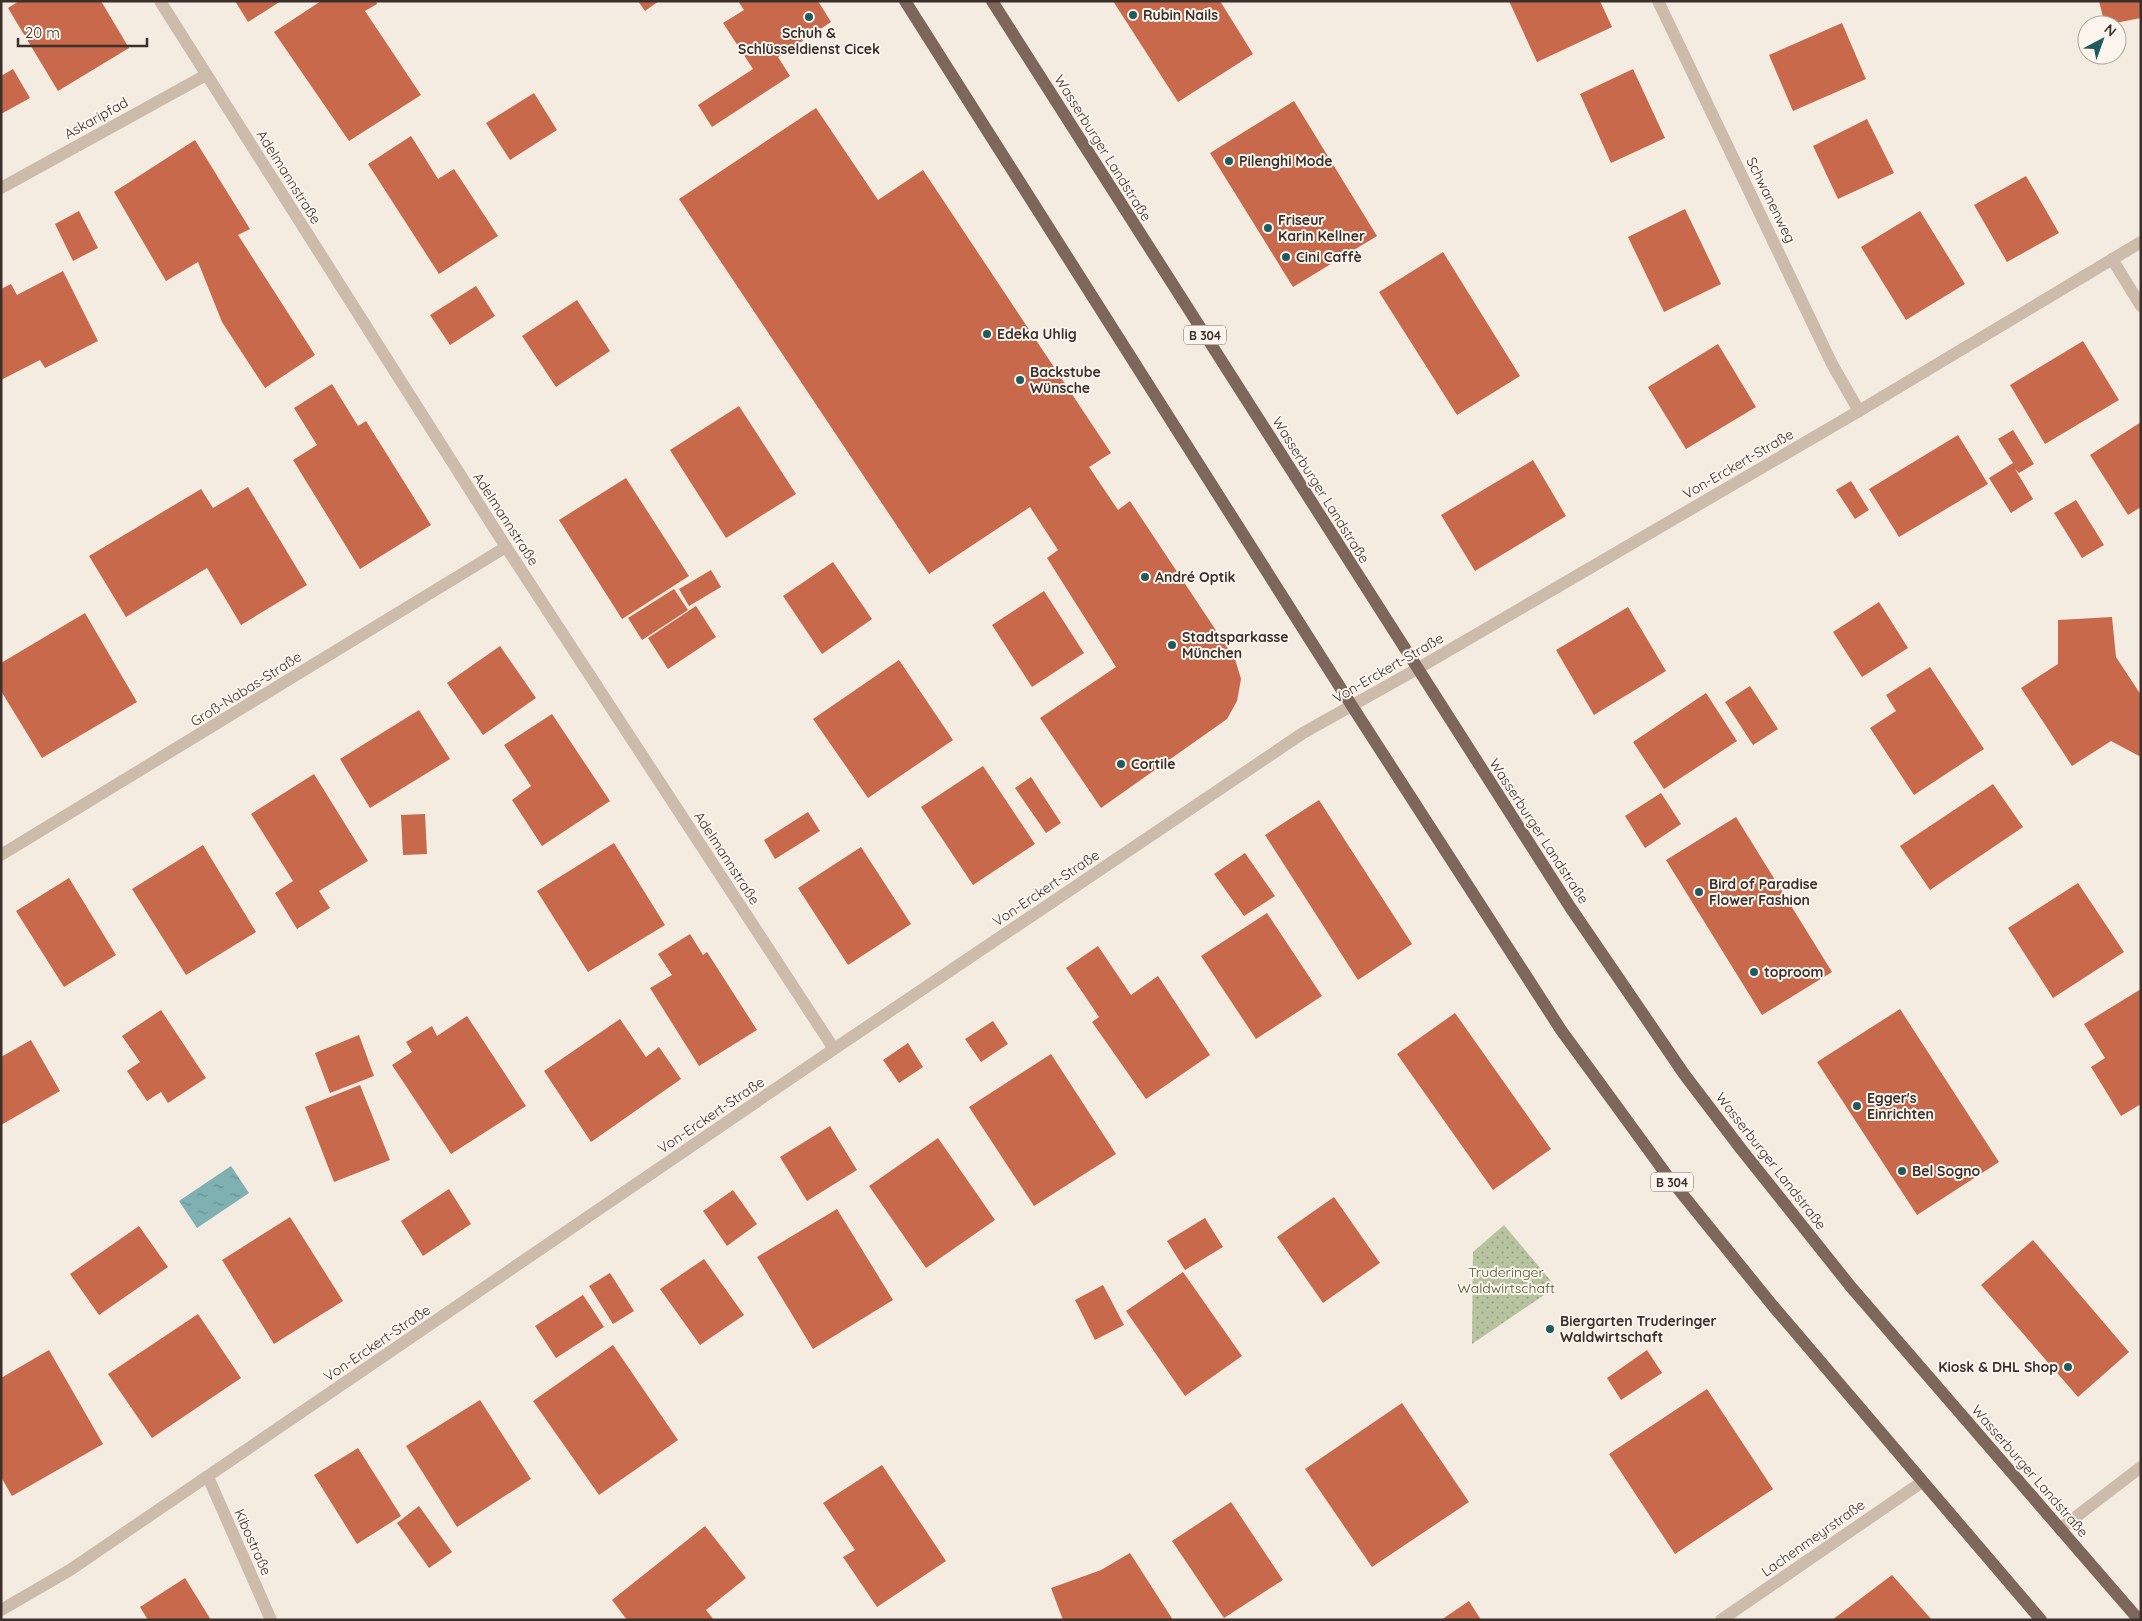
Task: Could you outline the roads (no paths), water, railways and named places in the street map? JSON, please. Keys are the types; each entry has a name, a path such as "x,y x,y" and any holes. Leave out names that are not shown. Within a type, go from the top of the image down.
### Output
{"main road":[{"name":"B 304","path":"905,1 1352,706 1561,1030 1666,1174 1773,1306 2041,1620"},
{"name":"Wasserburger Landstraße","path":"992,1 1418,669 1630,996 1741,1149 1851,1287 2139,1620"}],"street":[{"name":"Adelmannstraße","path":"160,1 506,547 834,1049"},
{"name":"Schwanenweg","path":"1658,1 1832,364 1859,411"},
{"name":"Askaripfad","path":"1,188 206,75"},
{"name":"Von-Erckert-Straße","path":"1,1610 70,1570 834,1049 1279,749 1859,411 2141,242"},
{"path":"2112,259 2141,306"},
{"name":"Groß-Nabas-Straße","path":"1,854 506,547"},
{"path":"2060,1529 2141,1467"},
{"name":"Kibostraße","path":"208,1476 270,1620"},
{"name":"Lachenmeyrstraße","path":"1721,1620 1922,1482"}],"water":[{"path":"231,1166 249,1193 197,1228 179,1201"}],"place":[{"name":"Rubin Nails","path":"1133,15"},
{"name":"Schuh & Schlüsseldienst Cicek","path":"809,17"},
{"name":"Pilenghi Mode","path":"1229,161"},
{"name":"Friseur Karin Kellner","path":"1268,228"},
{"name":"Cini Caffè","path":"1286,257"},
{"name":"Edeka Uhlig","path":"987,334"},
{"name":"Backstube Wünsche","path":"1020,380"},
{"name":"André Optik","path":"1145,577"},
{"name":"Stadtsparkasse München","path":"1172,645"},
{"name":"Cortile","path":"1121,764"},
{"name":"Bird of Paradise Flower Fashion","path":"1699,892"},
{"name":"toproom","path":"1754,972"},
{"name":"Egger's Einrichten","path":"1857,1106"},
{"name":"Bel Sogno","path":"1902,1171"},
{"name":"Biergarten Truderinger Waldwirtschaft","path":"1550,1329"},
{"name":"Kiosk & DHL Shop","path":"2068,1367"}],"park label":[{"name":"Truderinger Waldwirtschaft","path":"1506,1280"}]}
